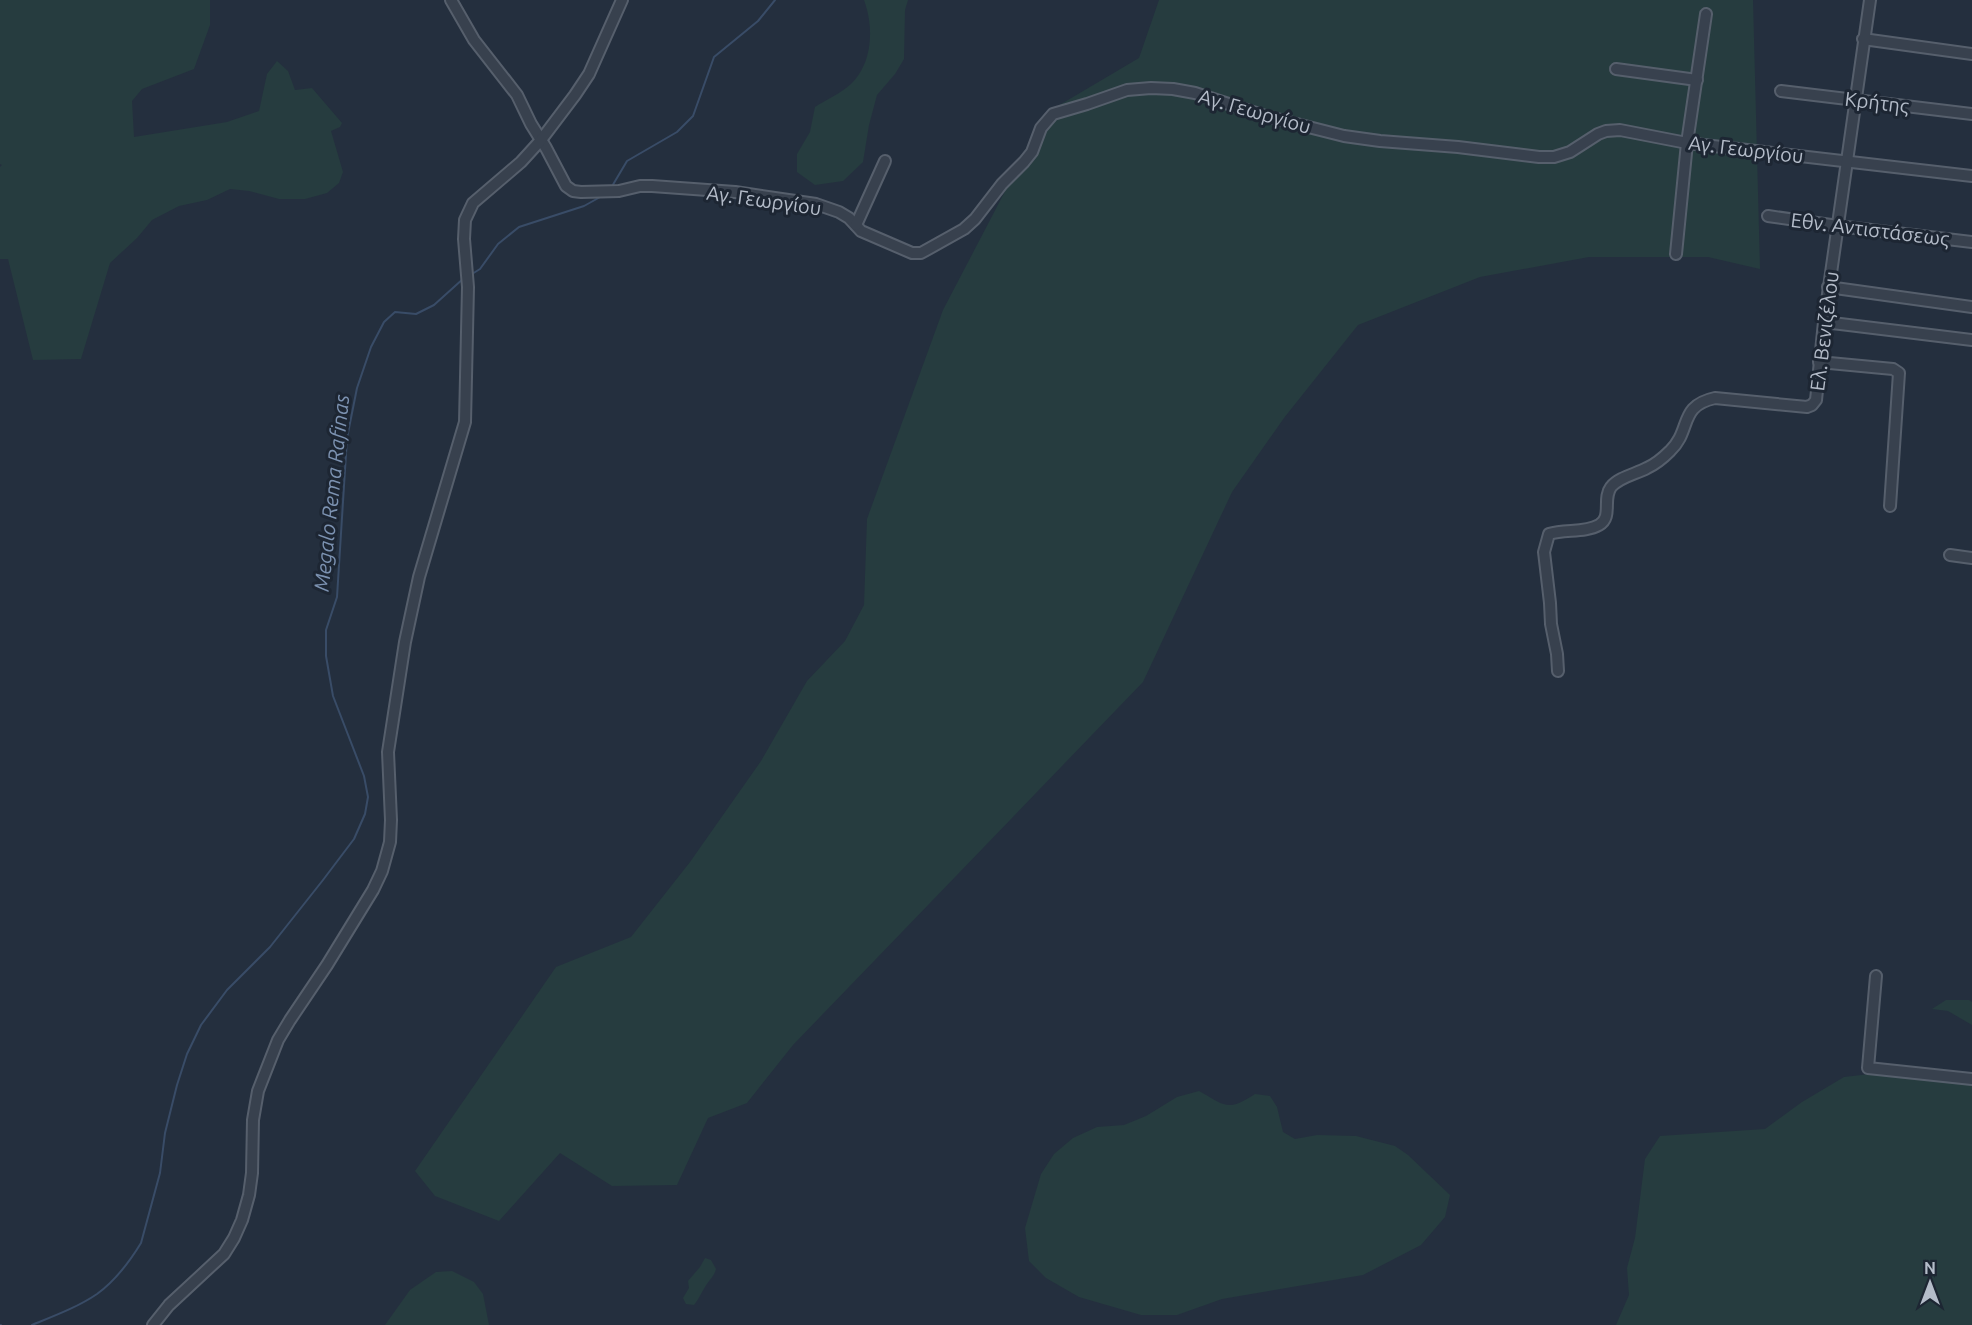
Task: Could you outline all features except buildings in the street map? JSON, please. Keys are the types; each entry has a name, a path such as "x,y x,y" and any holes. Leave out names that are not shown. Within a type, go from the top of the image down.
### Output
{"street":[{"name":"Αγ. Γεωργίου","path":"451,0 474,40 517,95 566,186 573,191 610,192 652,186 735,192 816,204 839,212 861,231 912,253 928,251 964,229 975,219 1002,184 1032,152 1041,128 1053,114 1087,105 1127,90 1151,88 1195,93 1265,116 1344,136 1410,144 1554,157 1570,152 1598,134 1612,130 1687,143 1972,176"},
{"path":"153,1325 169,1305 224,1254 234,1238 249,1195 252,1173 253,1120 258,1091 278,1040 373,890 390,842 388,752 405,642 419,577 465,422 468,286 464,239 468,211 473,203 521,162 541,140 589,74 622,0"},
{"name":"Ελ. Βενιζέλου","path":"1558,671 1544,552 1549,534 1558,531 1588,529 1604,521 1607,514 1607,495 1611,487 1618,481 1656,463 1671,450 1684,430 1688,413 1704,401 1715,398 1800,407 1812,405 1816,400 1828,287 1870,0"},
{"path":"1676,254 1687,143 1706,14"},
{"path":"1863,39 1972,54"},
{"path":"1616,69 1696,80"},
{"name":"Κρήτης","path":"1781,91 1972,114"},
{"path":"856,225 885,161"},
{"name":"Εθν. Αντιστάσεως","path":"1768,216 1972,242"},
{"path":"1828,287 1972,307"},
{"path":"1824,322 1972,340"},
{"path":"1819,362 1898,371 1890,506"},
{"path":"1950,555 1972,558"},
{"path":"1876,976 1868,1068 1972,1079"}],"green space":[{"path":"0,0 210,0 210,25 194,69 142,89 132,101 134,137 227,122 259,111 267,74 277,61 288,71 295,90 312,88 342,123 340,127 331,131 343,172 339,183 327,193 305,199 279,199 249,191 230,189 207,200 179,206 152,220 137,238 110,263 81,359 33,360 8,259 0,259 0,167 2,165 0,164"},
{"path":"864,0 908,0 905,10 904,59 895,74 877,95 863,162 843,181 815,185 797,172 797,154 810,132 815,107 851,84 864,66 870,44 870,33"},
{"path":"1159,0 1753,0 1760,269 1708,257 1589,257 1480,277 1358,325 1284,418 1232,492 1143,682 793,1045 747,1103 708,1118 677,1185 612,1186 560,1153 499,1221 435,1196 415,1171 556,967 631,937 690,862 761,761 807,681 845,641 864,605 867,519 943,310 1046,113 1139,58"},
{"path":"1946,1000 1972,1002 1972,1025 1948,1011 1932,1009"},
{"path":"1870,1074 1972,1084 1972,1325 1616,1325 1629,1295 1627,1268 1635,1238 1645,1159 1660,1136 1765,1129 1802,1102 1844,1077"},
{"path":"1199,1091 1227,1105 1238,1103 1255,1094 1270,1096 1277,1107 1283,1132 1295,1139 1317,1135 1356,1136 1395,1146 1408,1155 1450,1195 1445,1217 1421,1245 1363,1275 1222,1299 1177,1315 1141,1315 1079,1297 1046,1278 1029,1261 1025,1228 1041,1174 1054,1154 1073,1138 1097,1127 1124,1125 1146,1116 1177,1097"},
{"path":"705,1258 711,1260 716,1269 715,1272 694,1305 686,1304 683,1298 689,1288 688,1281"},
{"path":"452,1271 474,1282 483,1294 489,1325 385,1325 410,1290 436,1272"}],"waterway":[{"name":"Megalo Rema Rafinas","path":"611,188 627,161 677,132 693,116 714,57 758,21 775,0"},
{"name":"Megalo Rema Rafinas","path":"472,274 480,269 498,244 519,227 584,206 602,196"},
{"name":"Megalo Rema Rafinas","path":"32,1325 74,1307 97,1294 116,1277 137,1250 141,1243 160,1173 165,1133 177,1085 187,1054 201,1025 227,990 270,947 323,880 354,839 365,814 368,797 364,776 333,696 326,656 326,630 337,597 347,438 357,388 371,347 384,322 395,312 416,314 434,305 464,278"}]}
